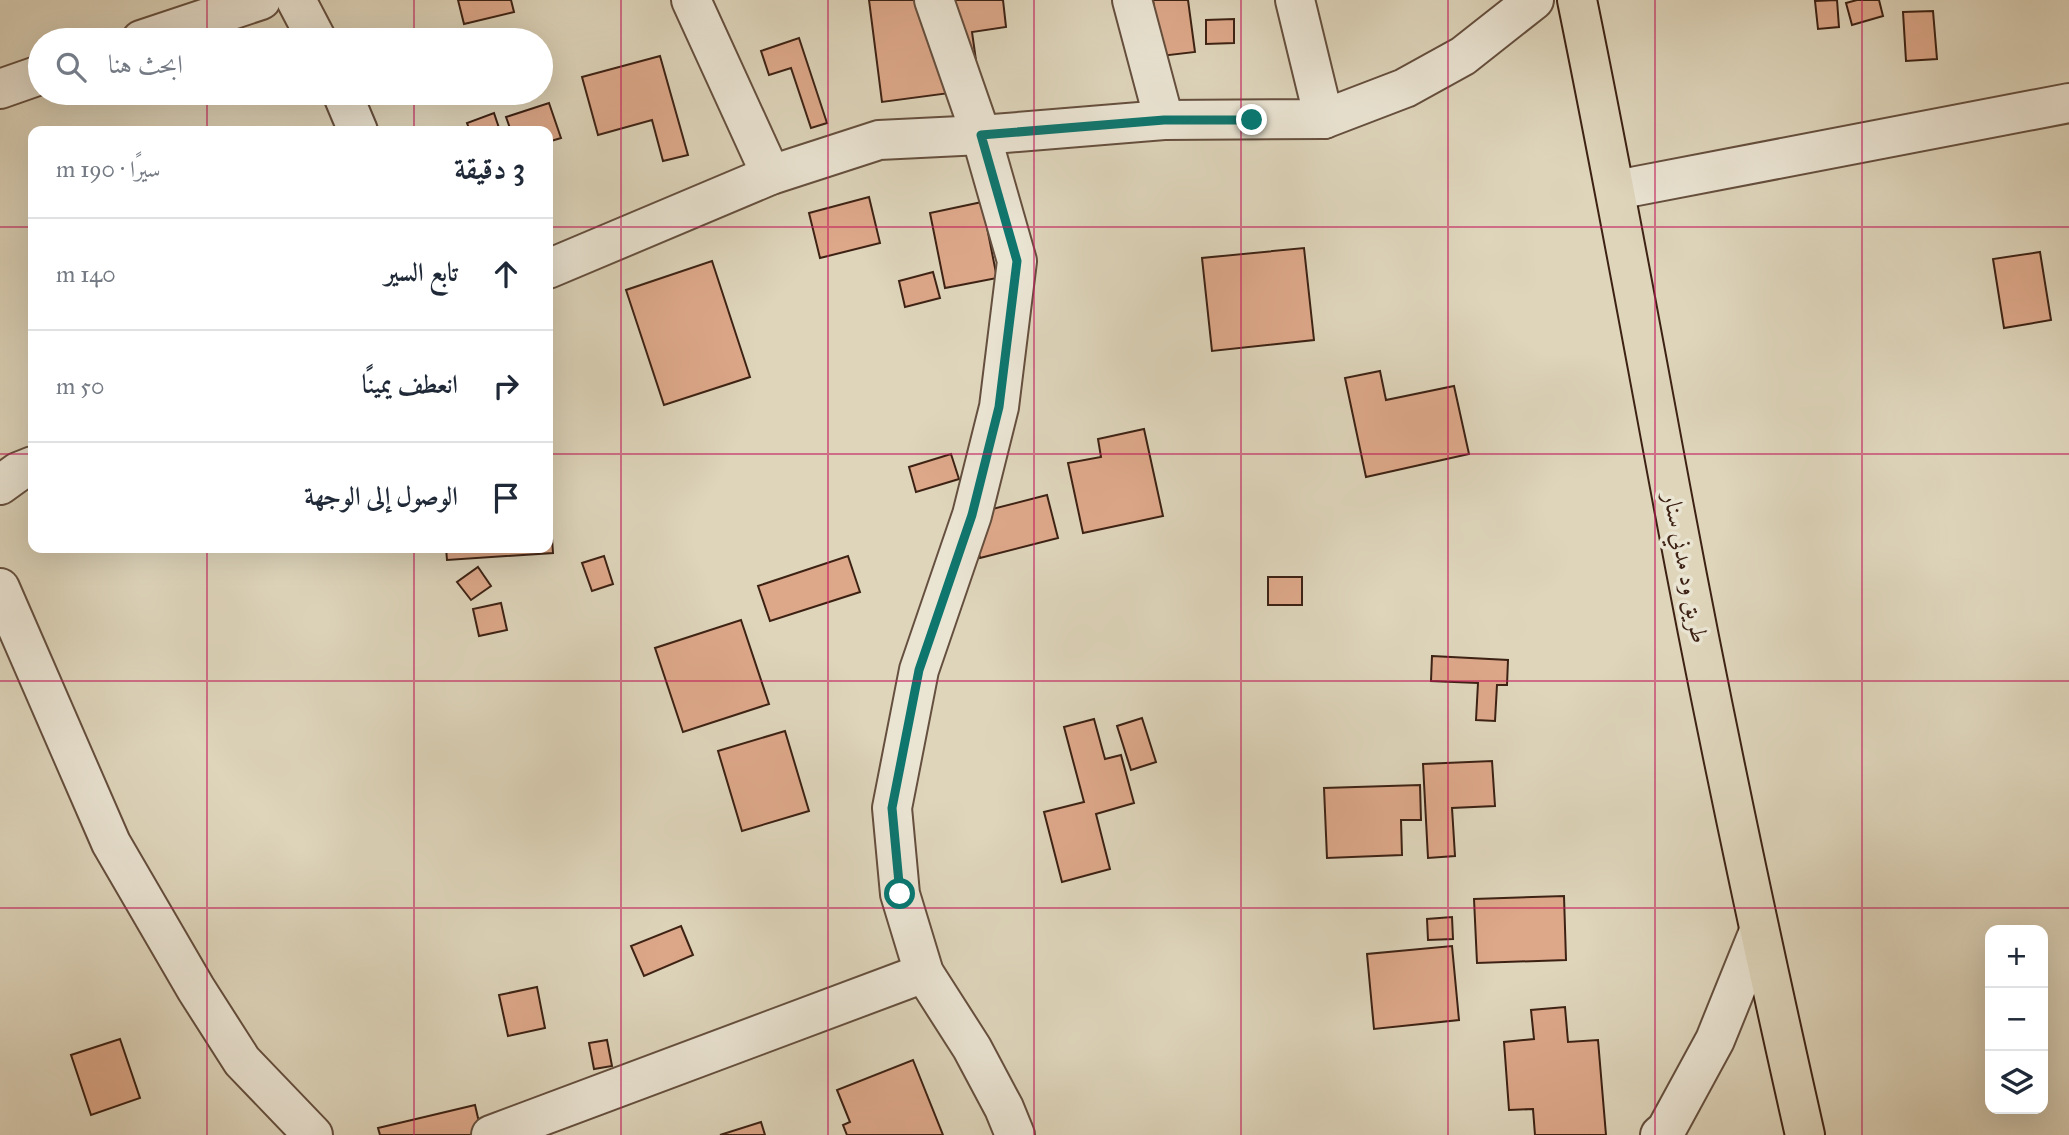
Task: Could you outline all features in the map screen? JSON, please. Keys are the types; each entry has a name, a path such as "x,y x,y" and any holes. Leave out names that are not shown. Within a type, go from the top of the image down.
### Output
{"highway":[{"name":"طريق ود مدني سنار","path":"1577,0 1616,190 1672,499 1759,931 1805,1135"}],"street":[{"path":"177,28 261,0"},
{"path":"296,0 311,28"},
{"path":"691,0 771,174"},
{"path":"934,0 981,135 1017,261 999,407 972,515 919,670 892,808 900,894 924,973 972,1048 1004,1108 1015,1135"},
{"path":"1132,0 1164,120"},
{"path":"1295,0 1324,119"},
{"path":"553,267 771,174 879,140 981,135 1164,120 1324,119 1405,88 1463,56 1534,0"},
{"path":"0,89 28,79"},
{"path":"1616,190 2069,103"},
{"path":"347,105 356,126"},
{"path":"0,485 18,472 28,469"},
{"path":"0,588 111,843 196,989 242,1061 313,1135"},
{"path":"1660,1135 1666,1130 1715,1040 1759,931"},
{"path":"491,1135 924,973"}],"building":[{"path":"458,0 511,0 514,12 464,24"},
{"path":"869,0 1003,0 1006,27 972,32 980,89 882,102"},
{"path":"1153,0 1188,0 1195,52 1161,56"},
{"path":"1837,0 1839,27 1818,29 1815,1"},
{"path":"1879,0 1883,16 1852,25 1846,3"},
{"path":"1933,11 1937,59 1906,61 1903,12"},
{"path":"1234,19 1234,43 1206,44 1206,20"},
{"path":"799,38 827,123 811,128 791,68 769,75 761,51"},
{"path":"660,56 688,155 663,161 652,120 598,135 582,77"},
{"path":"550,105 561,138 553,140 553,126 509,126 506,117"},
{"path":"494,113 498,126 468,126 467,123"},
{"path":"869,197 880,243 820,258 809,213"},
{"path":"982,202 997,278 945,288 930,213"},
{"path":"1304,248 1314,340 1212,351 1202,258"},
{"path":"2040,252 2051,320 2004,328 1993,259"},
{"path":"712,261 750,377 664,405 626,290"},
{"path":"933,272 940,298 905,307 899,281"},
{"path":"1380,371 1386,400 1454,386 1469,454 1366,477 1345,378"},
{"path":"1144,429 1163,516 1083,533 1068,463 1101,457 1098,439"},
{"path":"951,454 959,479 916,492 909,467"},
{"path":"1047,495 1058,538 980,558 969,515"},
{"path":"446,553 553,553 447,560"},
{"path":"604,556 613,584 592,591 582,563"},
{"path":"848,556 860,592 770,621 758,586"},
{"path":"478,567 491,586 471,600 457,582"},
{"path":"1268,577 1302,577 1302,605 1268,605"},
{"path":"501,603 507,630 479,636 473,609"},
{"path":"741,620 769,704 683,732 655,648"},
{"path":"1432,656 1508,660 1507,685 1497,685 1495,721 1476,720 1478,683 1431,681"},
{"path":"1142,718 1156,762 1131,770 1117,726"},
{"path":"1094,719 1105,759 1121,755 1134,803 1096,814 1110,869 1062,882 1044,812 1084,802 1064,727"},
{"path":"785,731 809,811 742,831 718,751"},
{"path":"1492,761 1495,806 1452,808 1455,856 1428,858 1423,764"},
{"path":"1420,785 1421,820 1401,820 1402,855 1327,858 1324,788"},
{"path":"1564,896 1566,960 1477,963 1474,899"},
{"path":"1452,917 1453,939 1428,940 1427,919"},
{"path":"681,926 693,955 644,976 631,946"},
{"path":"1452,946 1459,1020 1374,1029 1367,954"},
{"path":"537,987 545,1028 508,1036 499,995"},
{"path":"1565,1007 1568,1042 1598,1040 1606,1135 1535,1135 1533,1109 1509,1110 1504,1042 1534,1039 1531,1010"},
{"path":"120,1039 140,1098 91,1115 71,1055"},
{"path":"607,1040 612,1066 594,1069 589,1043"},
{"path":"913,1060 943,1135 847,1135 843,1125 850,1122 837,1090"},
{"path":"475,1105 482,1135 380,1135 378,1128"},
{"path":"761,1122 765,1135 720,1135"}],"route":[{"path":"900,894 892,808 919,670 972,515 999,407 1017,261 981,135 1164,120 1252,120"}]}
